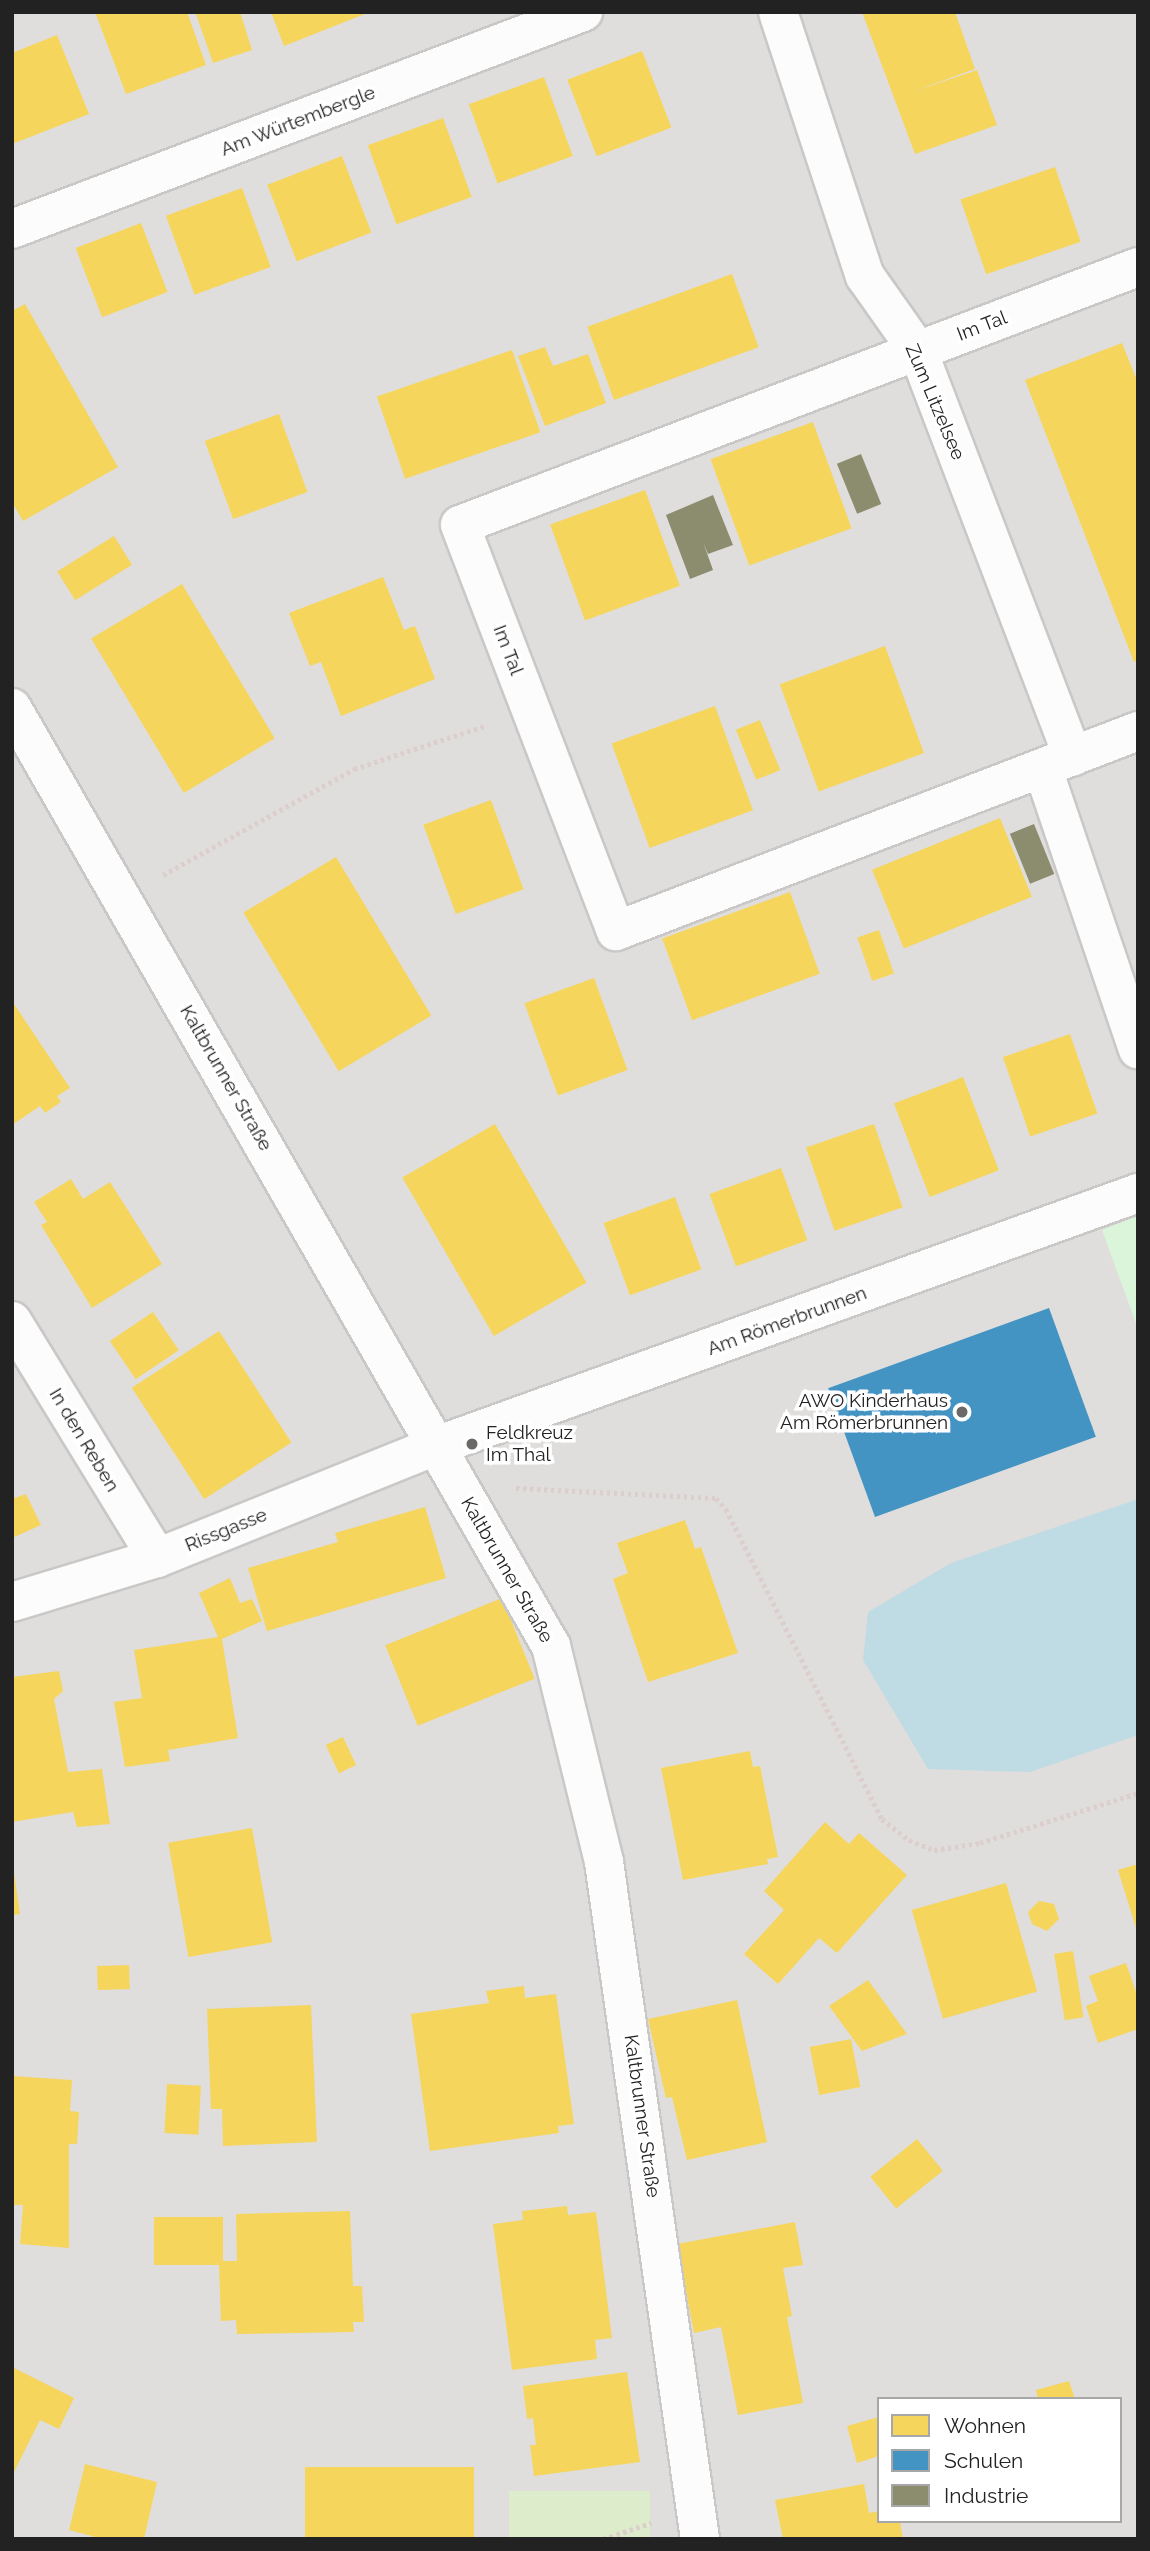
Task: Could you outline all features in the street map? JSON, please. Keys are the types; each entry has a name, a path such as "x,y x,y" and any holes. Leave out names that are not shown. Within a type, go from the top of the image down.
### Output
{"street":[{"name":"Am Würtembergle","path":"12,229 583,12"},
{"name":"Zum Litzelsee","path":"778,12 864,276 918,351 1058,763 1138,1049"},
{"name":"Im Tal","path":"1138,267 460,525 616,931 1138,731"},
{"name":"Kaltbrunner Straße","path":"12,708 551,1646 604,1861 700,2539"},
{"name":"Am Römerbrunnen","path":"436,1446 1138,1193"},
{"name":"In den Reben","path":"12,1321 157,1558"},
{"name":"Rissgasse","path":"12,1602 157,1558 436,1446"}],"path":[{"path":"122,898 354,769 531,710"},
{"path":"512,1488 716,1497 726,1509 857,1775 882,1819 908,1840 934,1850 980,1843 1138,1793"}],"shaded area":[{"path":"1138,12 1138,2539 12,2539 12,14"}],"green space":[{"path":"1138,1216 1138,1329 1102,1230"},
{"path":"509,2491 650,2491 650,2539 509,2539"}],"water":[{"path":"1138,1499 1138,1735 1030,1772 928,1769 863,1660 868,1612 951,1563"}],"building: Wohnen":[{"path":"95,12 187,12 206,65 126,94"},
{"path":"240,12 252,50 213,63 196,14"},
{"path":"271,12 370,12 284,46"},
{"path":"862,12 955,12 975,69 909,93 977,70 997,125 915,154"},
{"path":"57,35 89,114 12,144 12,53"},
{"path":"642,51 671,128 597,156 567,80"},
{"path":"544,77 573,156 498,183 469,104"},
{"path":"443,118 472,197 397,224 368,145"},
{"path":"342,156 371,233 297,261 267,185"},
{"path":"1055,167 1081,242 986,274 960,200"},
{"path":"242,188 271,267 195,295 166,216"},
{"path":"141,223 168,292 102,317 76,248"},
{"path":"732,274 759,347 614,400 587,327"},
{"path":"25,304 118,467 23,521 12,502 12,311"},
{"path":"1122,343 1138,383 1138,660 1134,662 1025,380"},
{"path":"545,347 553,366 588,354 606,403 545,426 518,356"},
{"path":"512,350 540,432 405,479 377,397"},
{"path":"279,414 307,492 233,519 205,441"},
{"path":"813,422 852,528 749,565 711,459"},
{"path":"645,490 680,586 585,620 550,525"},
{"path":"114,536 132,565 75,600 57,572"},
{"path":"383,577 404,630 415,626 435,679 341,716 321,662 310,666 289,613"},
{"path":"182,584 275,738 184,793 91,639"},
{"path":"885,646 924,753 819,791 780,684"},
{"path":"715,706 753,810 650,848 612,744"},
{"path":"760,720 780,770 756,780 736,730"},
{"path":"491,800 523,889 456,914 423,825"},
{"path":"1000,818 1032,897 904,949 872,870"},
{"path":"336,857 431,1016 339,1071 243,913"},
{"path":"790,892 820,974 692,1020 662,939"},
{"path":"879,930 894,973 872,981 857,937"},
{"path":"594,978 628,1070 558,1095 524,1003"},
{"path":"12,1001 70,1088 57,1096 61,1102 45,1113 40,1106 12,1125"},
{"path":"1070,1034 1097,1113 1030,1137 1003,1057"},
{"path":"963,1077 999,1170 930,1197 894,1104"},
{"path":"495,1124 586,1282 494,1336 402,1178"},
{"path":"874,1124 903,1207 835,1231 806,1147"},
{"path":"781,1168 807,1240 736,1266 710,1194"},
{"path":"71,1179 83,1199 110,1182 162,1264 92,1308 41,1225 47,1222 34,1202"},
{"path":"675,1197 701,1269 630,1295 604,1223"},
{"path":"153,1312 179,1350 136,1379 110,1341"},
{"path":"219,1331 291,1443 204,1499 132,1388"},
{"path":"12,1492 15,1498 26,1494 41,1525 12,1538"},
{"path":"425,1507 446,1578 267,1631 248,1568 338,1542 335,1533"},
{"path":"685,1520 695,1549 701,1547 738,1653 648,1682 613,1579 628,1573 617,1543"},
{"path":"230,1578 240,1603 252,1599 262,1621 222,1639 238,1738 168,1750 170,1761 125,1767 114,1702 142,1698 134,1650 218,1637 199,1593"},
{"path":"502,1598 535,1679 418,1726 385,1645"},
{"path":"59,1671 63,1691 54,1699 68,1772 102,1769 110,1824 77,1827 73,1812 12,1822 12,1677"},
{"path":"343,1737 356,1765 339,1773 326,1745"},
{"path":"750,1751 753,1767 760,1766 778,1857 767,1859 768,1864 683,1880 661,1768"},
{"path":"825,1822 849,1844 859,1833 907,1875 837,1953 819,1938 778,1984 744,1954 784,1910 764,1891"},
{"path":"252,1828 272,1942 188,1957 168,1843"},
{"path":"1138,1864 1138,1931 1137,1931 1118,1870"},
{"path":"14,1873 20,1914 12,1915 12,1874"},
{"path":"1006,1883 1037,1992 943,2019 912,1910"},
{"path":"1039,1901 1054,1904 1059,1919 1047,1931 1032,1924 1028,1912"},
{"path":"1073,1951 1083,2017 1065,2020 1054,1954"},
{"path":"1126,1963 1138,1998 1138,2029 1098,2043 1086,2006 1098,2001 1089,1976"},
{"path":"129,1965 130,1989 98,1990 97,1966"},
{"path":"868,1980 907,2034 862,2051 829,2006"},
{"path":"524,1986 525,1998 556,1994 574,2124 558,2126 559,2133 430,2151 411,2014 489,2003 486,1991"},
{"path":"737,2000 767,2142 687,2160 672,2097 666,2098 648,2019"},
{"path":"311,2005 317,2142 223,2146 222,2109 211,2109 207,2009"},
{"path":"851,2039 860,2087 819,2095 810,2047"},
{"path":"12,2076 72,2080 70,2111 79,2112 77,2144 69,2144 69,2248 20,2244 23,2205 12,2205"},
{"path":"167,2084 201,2086 198,2135 164,2133"},
{"path":"917,2139 943,2171 896,2209 870,2177"},
{"path":"567,2206 568,2215 596,2212 612,2338 595,2340 597,2359 512,2370 493,2224 523,2220 522,2211"},
{"path":"350,2211 353,2286 362,2286 364,2322 353,2322 354,2332 237,2334 236,2320 221,2321 219,2265 154,2265 154,2217 223,2217 223,2261 237,2261 236,2214"},
{"path":"795,2222 803,2265 783,2268 792,2316 787,2317 803,2403 738,2415 721,2327 694,2333 677,2244"},
{"path":"12,2367 74,2398 59,2429 40,2420 12,2476"},
{"path":"627,2372 640,2462 534,2476 530,2445 536,2445 533,2418 527,2419 523,2386"},
{"path":"1069,2381 1074,2397 1038,2397 1036,2390"},
{"path":"877,2418 877,2457 857,2463 847,2426"},
{"path":"85,2464 157,2482 144,2539 103,2539 69,2530"},
{"path":"305,2467 474,2467 474,2539 305,2539"},
{"path":"864,2484 869,2513 877,2511 877,2523 900,2523 903,2539 783,2539 775,2500"}],"building: Schulen":[{"name":"AWO Kinderhaus Am Römerbrunnen","path":"1049,1308 1096,1437 875,1517 828,1388"}],"building: Industrie":[{"path":"861,454 881,504 857,514 837,464"},
{"path":"713,495 733,545 708,554 703,542 713,570 690,579 666,515"},
{"path":"1034,824 1054,874 1030,884 1010,834"}],"place":[{"name":"AWO Kinderhaus Am Römerbrunnen","path":"962,1412"},
{"name":"Feldkreuz Im Thal","path":"472,1444"}]}
